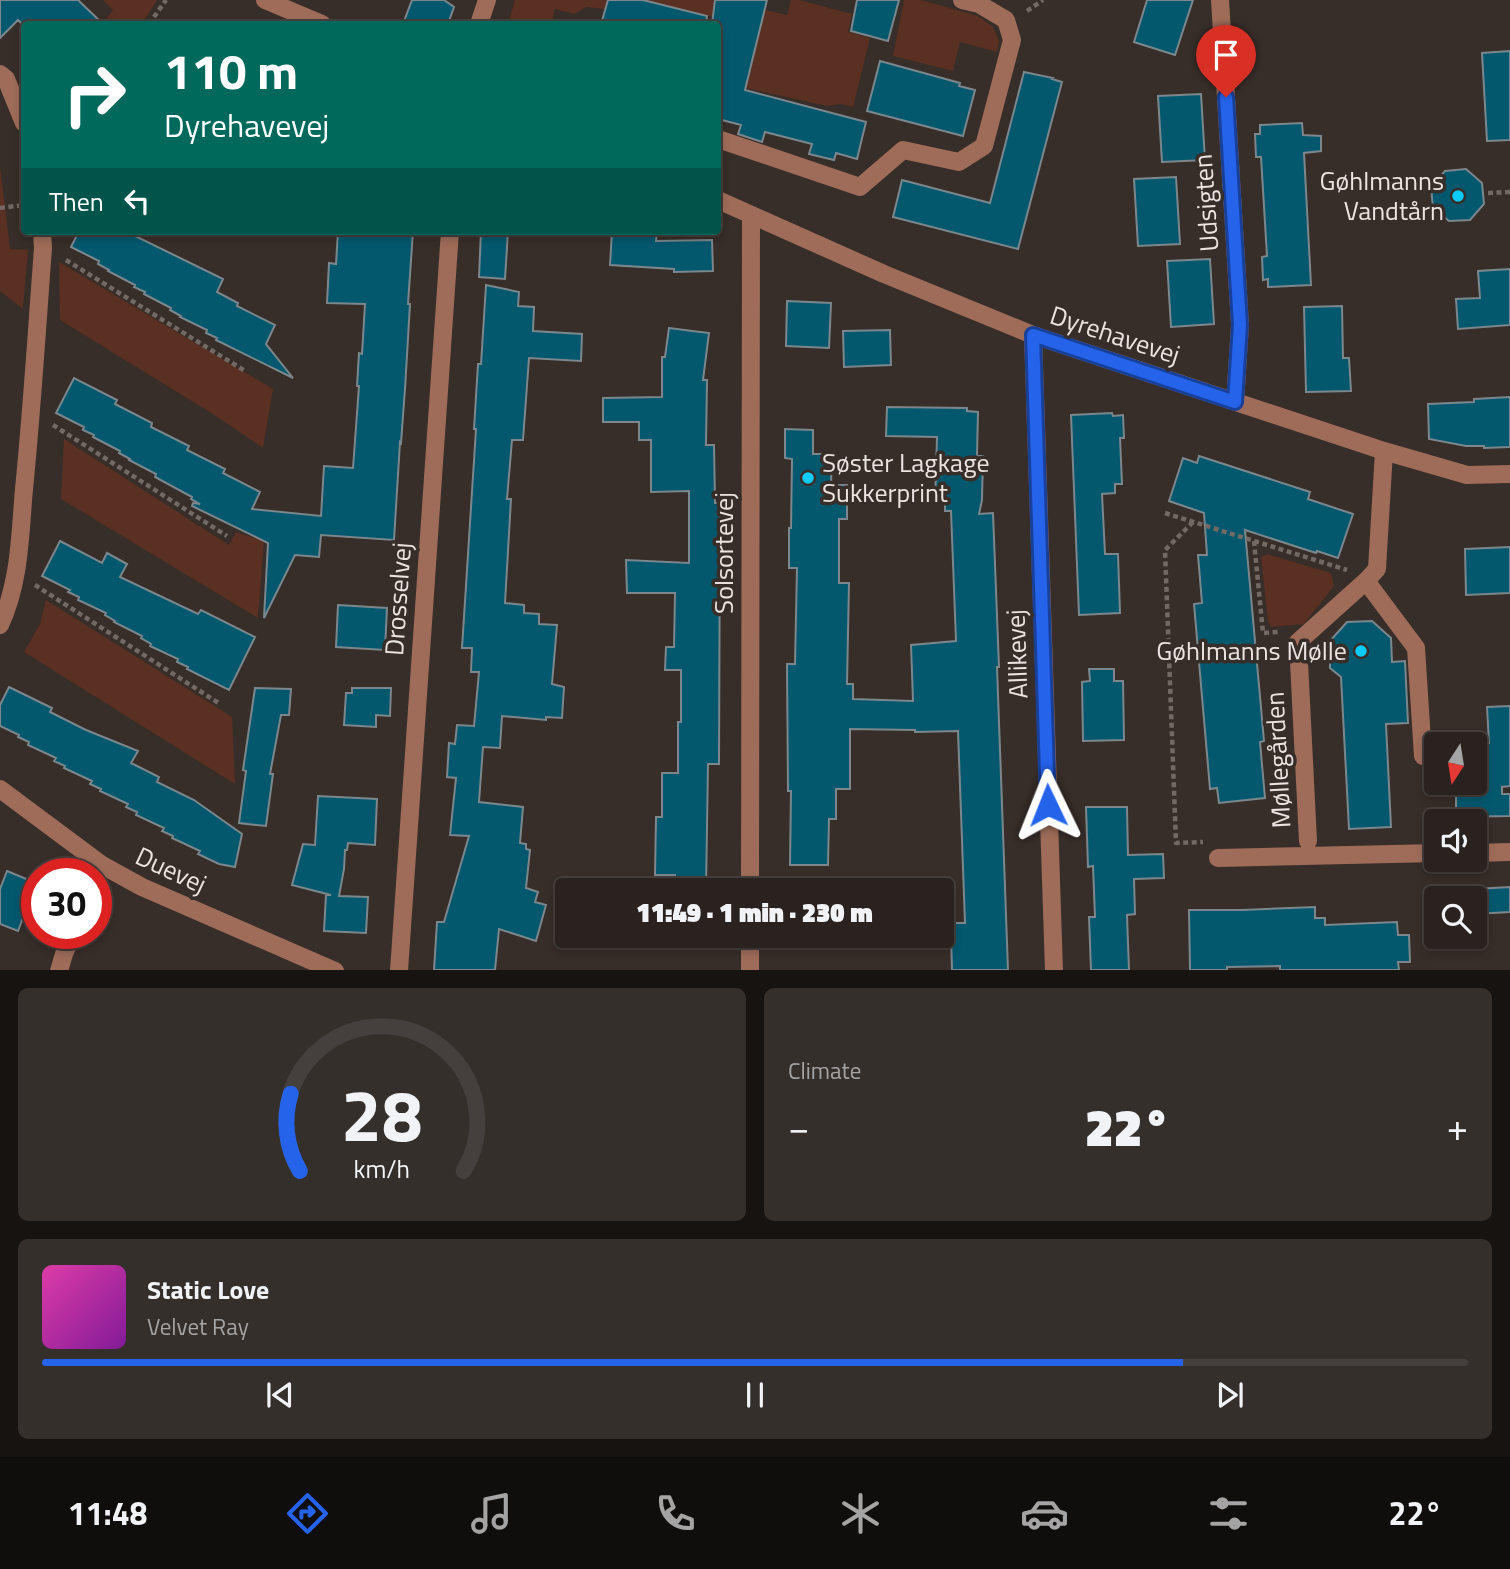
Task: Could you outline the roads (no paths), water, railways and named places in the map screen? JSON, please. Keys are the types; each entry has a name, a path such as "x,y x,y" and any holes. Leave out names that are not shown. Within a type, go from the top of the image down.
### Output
{"street":[{"path":"265,0 315,21"},
{"path":"480,21 487,0"},
{"path":"721,140 860,187 903,150 959,162 984,146 1012,40 1006,20 979,4 962,0"},
{"name":"Udsigten","path":"1220,0 1240,325 1235,402"},
{"path":"0,74 6,79 21,116"},
{"name":"Dyrehavevej","path":"721,201 884,274 1033,335 1384,451 1467,475 1510,474"},
{"name":"Solsortevej","path":"750,878 751,215"},
{"name":"Drosselvej","path":"399,970 450,235"},
{"path":"0,625 16,573 43,240"},
{"name":"Allikevej","path":"1033,335 1054,970"},
{"path":"1384,451 1377,569 1366,581 1416,648 1423,756"},
{"name":"Møllegården","path":"1308,841 1298,642 1366,581"},
{"name":"Duevej","path":"0,789 82,858"},
{"path":"1487,853 1510,852"},
{"path":"1218,858 1424,853"},
{"name":"Duevej","path":"112,877 333,970"},
{"path":"750,948 750,970"},
{"path":"59,970 66,949"}],"place":[{"name":"Gøhlmanns Vandtårn","path":"1458,196"},
{"name":"Søster Lagkage Sukkerprint","path":"808,478"},
{"name":"Gøhlmanns Mølle","path":"1361,651"}]}
